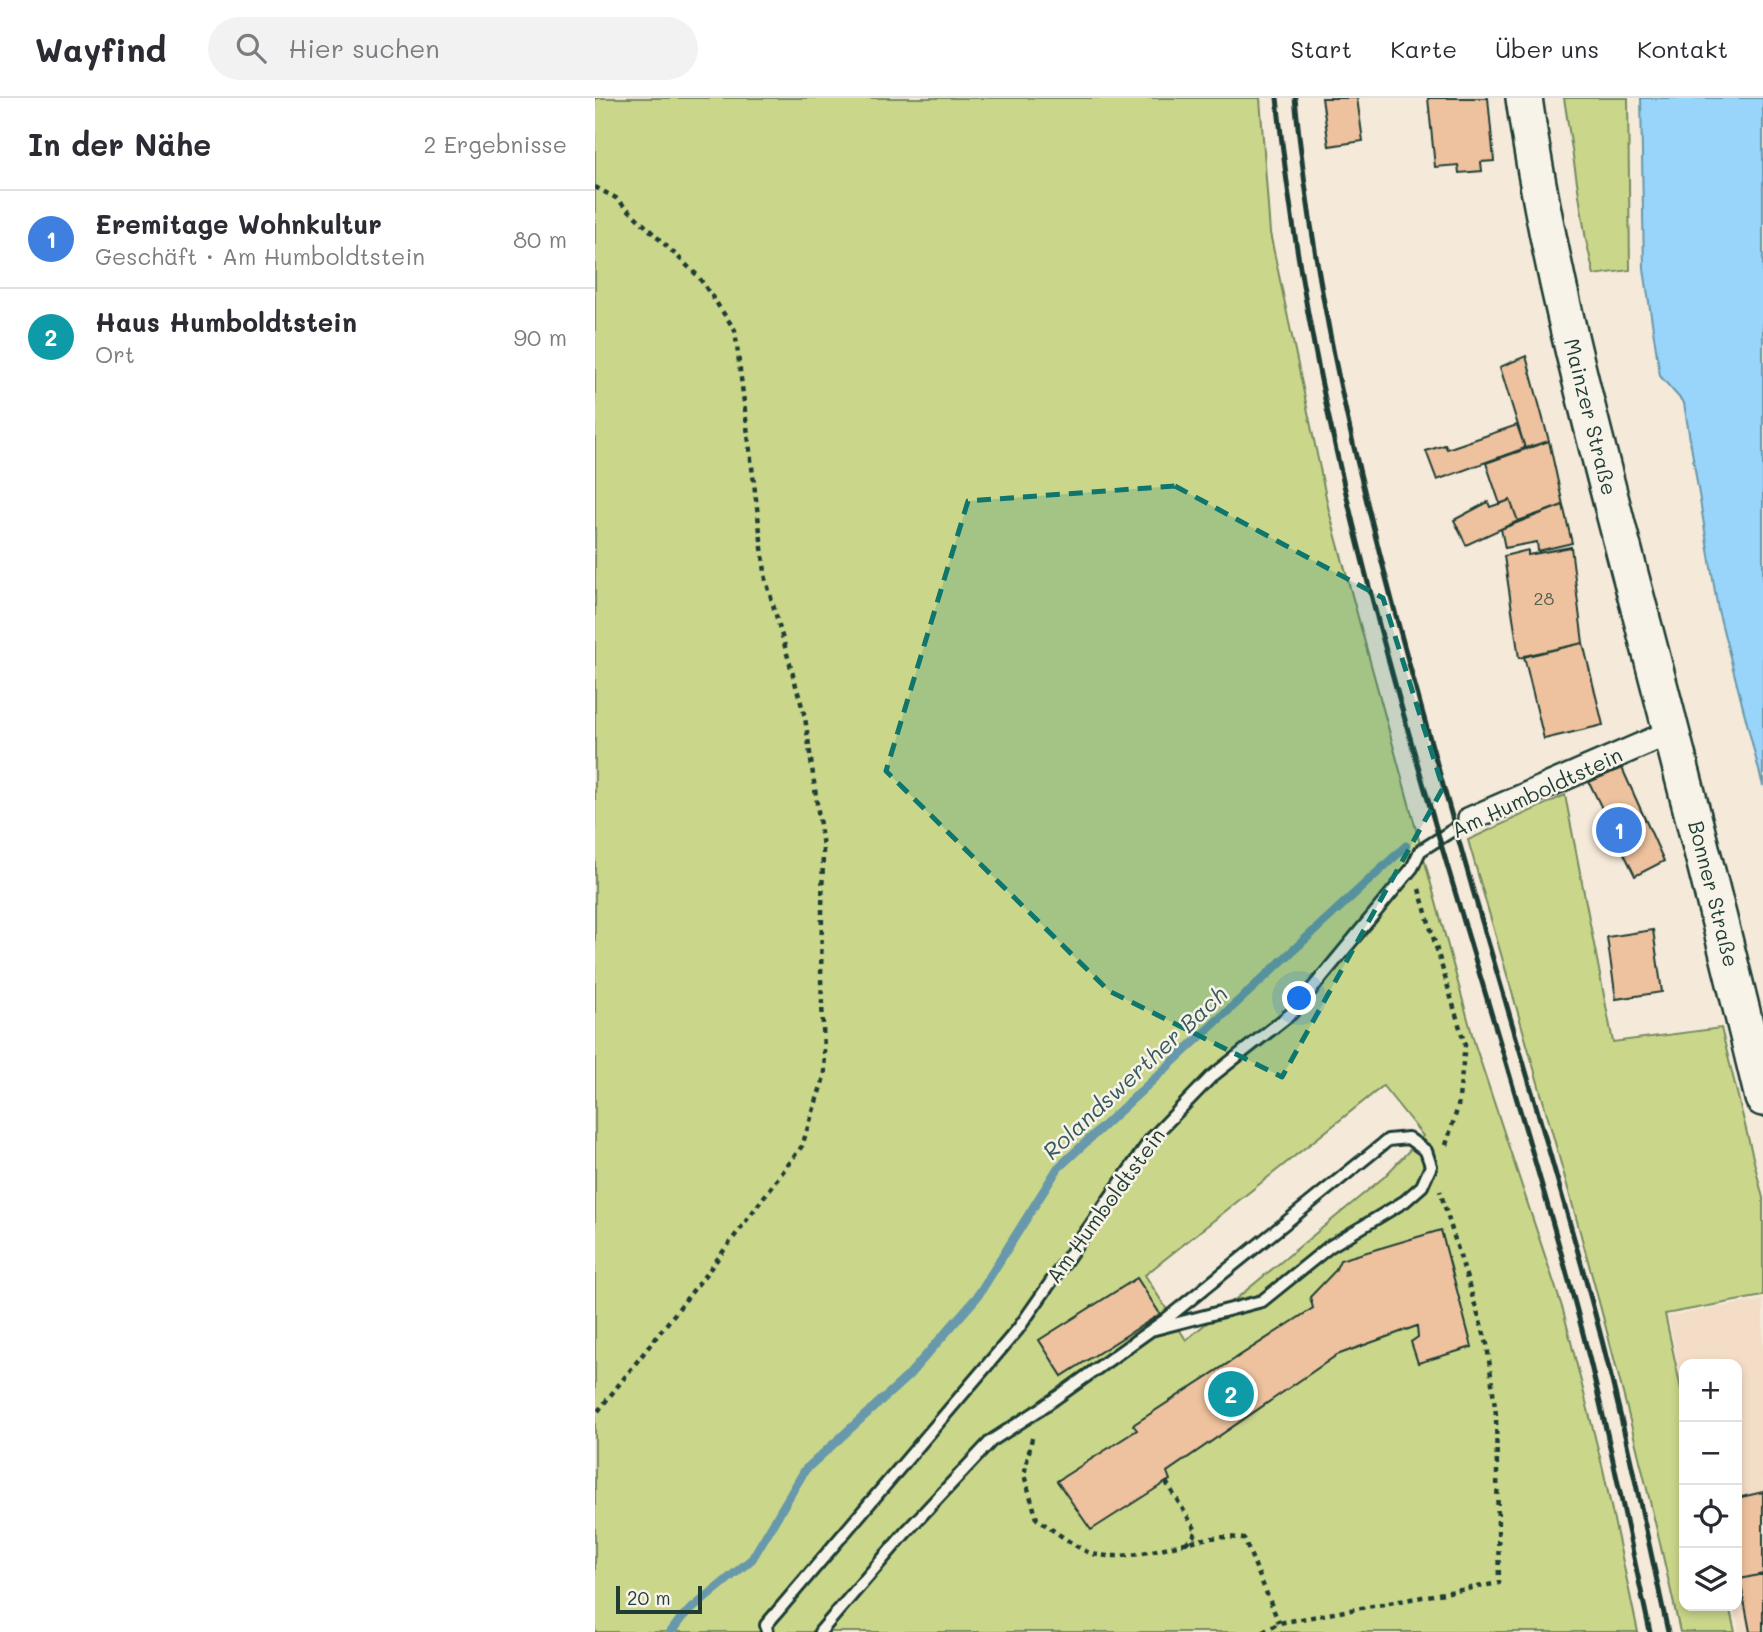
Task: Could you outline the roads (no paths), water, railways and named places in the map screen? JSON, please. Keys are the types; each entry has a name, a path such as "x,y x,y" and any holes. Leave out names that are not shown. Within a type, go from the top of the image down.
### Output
{"main road":[{"name":"Mainzer Straße","path":"1524,98 1550,250 1576,367 1671,732"},
{"name":"Bonner Straße","path":"1671,732 1713,889 1763,1098"}],"street":[{"name":"Am Humboldtstein","path":"1470,819 1671,732"}],"lane":[{"name":"Am Humboldtstein","path":"767,1632 766,1625 1018,1329 1151,1139 1211,1077 1292,1013 1412,868 1419,850 1470,819"},
{"path":"820,1632 905,1533 991,1441 1151,1330 1388,1140 1408,1138 1426,1151 1430,1166 1422,1186 1405,1201 1329,1247 1262,1301 1151,1330"}],"water":[{"path":"1641,98 1763,98 1763,786 1718,610 1684,403 1660,376 1644,269"}],"waterway":[{"name":"Rolandswerther Bach","path":"671,1632 682,1617 752,1559 805,1470 908,1376 977,1297 1058,1168 1406,846"}],"railway":[{"path":"1277,98 1297,253 1326,406 1362,557 1402,708 1587,1347 1650,1632"},
{"path":"1295,98 1323,299 1365,496 1417,692 1602,1340 1668,1632"}],"place":[{"name":"Eremitage Wohnkultur","path":"1619,830"},
{"name":"Haus Humboldtstein","path":"1231,1394"}]}
